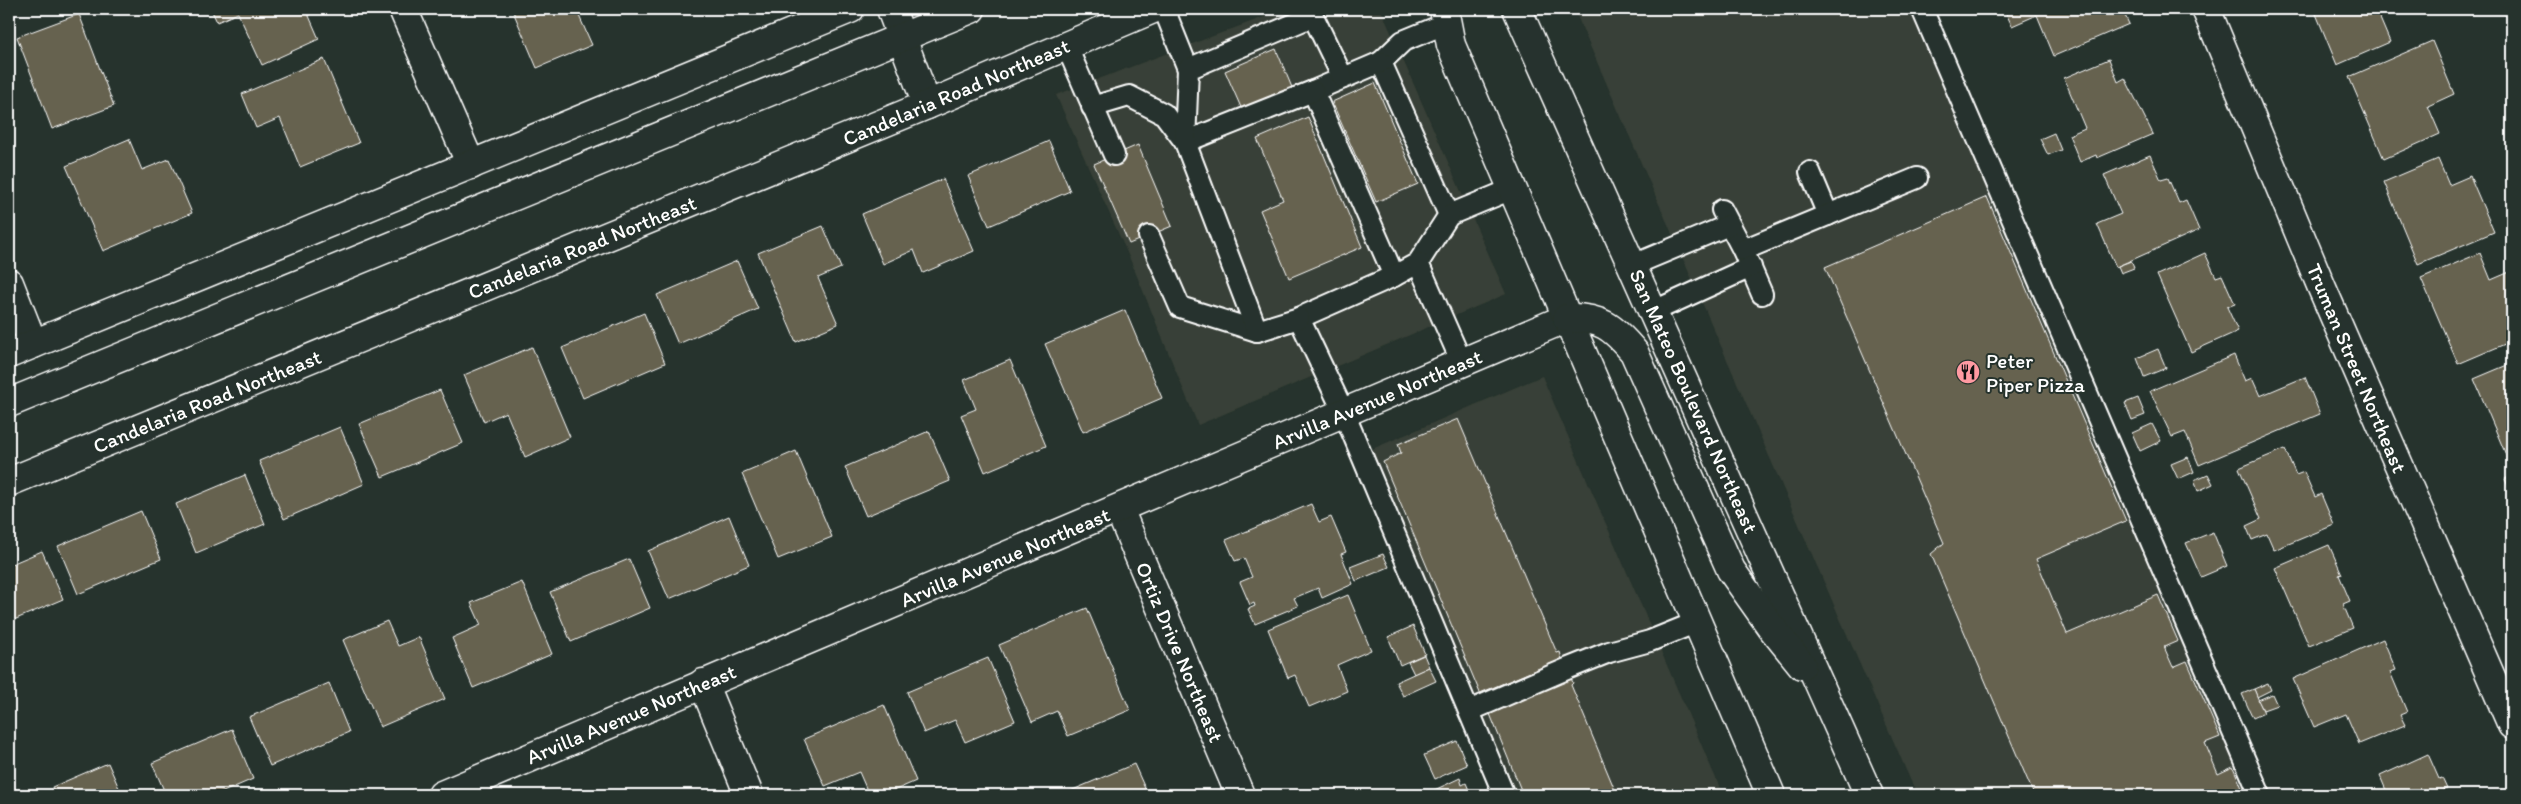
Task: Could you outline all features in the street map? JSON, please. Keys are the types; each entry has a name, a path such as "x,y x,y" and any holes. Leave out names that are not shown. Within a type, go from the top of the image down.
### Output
{"main road":[{"path":"403,9 470,165"},
{"path":"9,283 21,349 850,9"},
{"path":"891,9 927,105"},
{"path":"9,404 971,9"},
{"name":"Candelaria Road Northeast","path":"9,482 927,105 1153,9"},
{"name":"San Mateo Boulevard Northeast","path":"1517,9 1654,311 1869,795"},
{"name":"Truman Street Northeast","path":"2206,9 2326,297 2512,725"},
{"path":"1445,16 1451,45 1771,795"},
{"path":"1567,318 1586,318 1599,321 1623,338 1634,352 1731,570 1772,628 1822,689"},
{"name":"Arvilla Avenue Northeast","path":"442,795 1567,318"},
{"name":"Ortiz Drive Northeast","path":"1119,509 1240,795"},
{"path":"703,683 749,795"}],"lane":[{"path":"1164,9 1188,70 1185,142"},
{"path":"1922,9 2260,795"},
{"path":"1188,70 1313,16 1343,78"},
{"path":"1185,142 1381,62 1403,41 1445,16"},
{"path":"1066,45 1114,155"},
{"path":"1381,62 1449,215"},
{"path":"1313,91 1394,276"},
{"path":"1092,107 1129,96 1164,114 1185,142 1257,331"},
{"path":"1810,172 1828,215"},
{"path":"1654,311 1828,215 1917,178"},
{"path":"1149,236 1180,307 1257,331 1299,318 1394,276 1418,263 1449,215 1512,189"},
{"path":"1633,265 1725,217 1747,259 1762,294"},
{"path":"1418,263 1462,363"},
{"path":"1299,318 1344,413 1504,795"},
{"path":"1469,711 1609,652 1650,641 1697,622"}],"shaded area":[{"path":"1285,9 1381,10 1506,294 1198,425 1130,259 1056,95"},
{"path":"1574,9 1909,9 2250,795 1917,795"},
{"path":"1542,376 1723,795 1514,795 1370,450"}],"building":[{"path":"211,9 306,9 319,39 262,65 238,13 217,22"},
{"path":"512,9 576,9 592,45 537,68"},
{"path":"2004,9 2122,9 2129,24 2054,56 2037,15 2012,26"},
{"path":"2314,9 2376,9 2390,42 2337,65"},
{"path":"79,14 114,106 52,129 17,37"},
{"path":"2432,41 2454,94 2428,106 2440,134 2384,159 2349,77"},
{"path":"1276,49 1293,90 1243,112 1225,71"},
{"path":"324,59 359,143 300,167 280,118 256,128 242,94"},
{"path":"2109,59 2118,82 2125,78 2153,134 2097,158 2096,155 2080,162 2069,135 2085,128 2064,78"},
{"path":"1375,83 1418,184 1376,202 1332,102"},
{"path":"1308,117 1362,247 1289,278 1260,210 1283,200 1257,139"},
{"path":"2054,133 2061,150 2048,155 2040,139"},
{"path":"129,139 142,170 169,159 192,213 103,251 66,166"},
{"path":"1049,141 1070,191 989,226 968,176"},
{"path":"1138,145 1172,226 1129,244 1094,164"},
{"path":"2150,155 2161,180 2168,178 2179,203 2186,200 2199,230 2116,267 2097,224 2121,214 2104,175"},
{"path":"2438,159 2449,185 2470,176 2494,232 2418,264 2384,182"},
{"path":"943,179 974,251 923,273 914,250 883,264 862,214"},
{"path":"1987,197 2126,521 2036,559 2067,634 2158,595 2178,641 2164,647 2173,667 2187,661 2220,737 2205,743 2218,774 2233,767 2245,795 2034,795 1931,554 1944,543 1825,267"},
{"path":"823,226 841,268 818,278 838,324 796,342 758,253"},
{"path":"2205,253 2216,277 2222,275 2235,304 2227,307 2238,331 2191,352 2157,275"},
{"path":"2480,253 2491,280 2512,271 2512,341 2458,364 2421,278"},
{"path":"737,261 758,309 678,344 657,295"},
{"path":"2131,261 2134,268 2121,273 2118,266"},
{"path":"1125,310 1162,398 1083,432 1045,344"},
{"path":"644,313 665,363 583,398 562,348"},
{"path":"532,347 570,437 525,457 506,412 484,422 464,375"},
{"path":"2158,349 2166,368 2144,377 2137,358"},
{"path":"2234,355 2245,381 2252,378 2260,396 2305,377 2320,414 2199,465 2185,432 2172,437 2150,391"},
{"path":"1010,360 1046,446 985,472 961,415 976,409 964,380"},
{"path":"2512,363 2512,461 2509,462 2474,379"},
{"path":"440,390 463,443 382,477 359,424"},
{"path":"2138,398 2145,415 2132,420 2125,403"},
{"path":"1458,419 1557,653 1560,652 1562,659 1480,693 1383,462 1401,453 1398,444"},
{"path":"2152,424 2161,441 2140,451 2132,433"},
{"path":"340,427 364,484 284,519 259,461"},
{"path":"929,431 950,481 866,516 845,467"},
{"path":"2285,449 2296,475 2304,472 2315,497 2321,494 2334,525 2274,550 2267,534 2252,540 2246,526 2261,519 2239,468"},
{"path":"796,451 832,537 778,559 742,474"},
{"path":"2188,457 2194,472 2178,479 2171,464"},
{"path":"2208,474 2213,484 2198,491 2194,480"},
{"path":"245,475 265,524 196,553 176,504"},
{"path":"2512,475 2512,496 2505,479"},
{"path":"1311,504 1319,522 1331,517 1346,552 1341,554 1353,584 1322,598 1318,588 1294,598 1298,606 1255,624 1248,609 1255,606 1254,603 1250,605 1240,582 1252,577 1244,558 1235,561 1226,540"},
{"path":"141,511 161,559 78,594 58,546"},
{"path":"729,516 749,565 669,599 648,551"},
{"path":"2213,532 2227,566 2201,577 2186,543"},
{"path":"2329,545 2342,574 2339,575 2350,601 2343,604 2353,628 2309,646 2275,568"},
{"path":"42,551 63,599 9,622 9,565"},
{"path":"1383,554 1389,567 1356,581 1350,567"},
{"path":"629,559 650,608 571,642 550,592"},
{"path":"522,582 552,654 473,688 452,638 481,625 471,603"},
{"path":"1348,595 1371,650 1337,665 1347,691 1309,707 1295,675 1288,678 1268,629"},
{"path":"1087,608 1130,710 1068,736 1057,711 1032,722 999,645"},
{"path":"387,621 398,646 419,637 445,699 380,727 343,640"},
{"path":"1413,626 1425,654 1400,665 1388,637"},
{"path":"2383,639 2396,670 2390,672 2407,712 2400,715 2405,725 2359,744 2346,714 2314,727 2293,679"},
{"path":"1424,655 1429,667 1414,674 1408,662"},
{"path":"988,658 1015,721 965,742 955,720 924,733 907,692"},
{"path":"1429,667 1436,681 1403,696 1396,682"},
{"path":"1571,678 1573,683 1571,685 1617,795 1523,795 1490,714"},
{"path":"329,683 349,732 270,766 249,717"},
{"path":"2268,683 2271,690 2257,697 2254,689"},
{"path":"2254,689 2264,713 2253,718 2242,694"},
{"path":"2272,694 2277,705 2263,710 2258,700"},
{"path":"884,705 916,781 884,795 869,795 859,772 825,786 804,739"},
{"path":"232,729 253,779 216,795 166,795 152,763"},
{"path":"1457,741 1467,765 1435,779 1424,755"},
{"path":"2428,754 2439,779 2442,778 2447,789 2443,790 2445,795 2388,795 2380,776"},
{"path":"108,763 122,795 55,795 52,787"},
{"path":"1134,764 1148,795 1061,795"},
{"path":"1460,778 1462,785 1466,783 1471,795 1424,795"}],"place":[{"name":"Peter Piper Pizza","path":"1968,372"}]}
